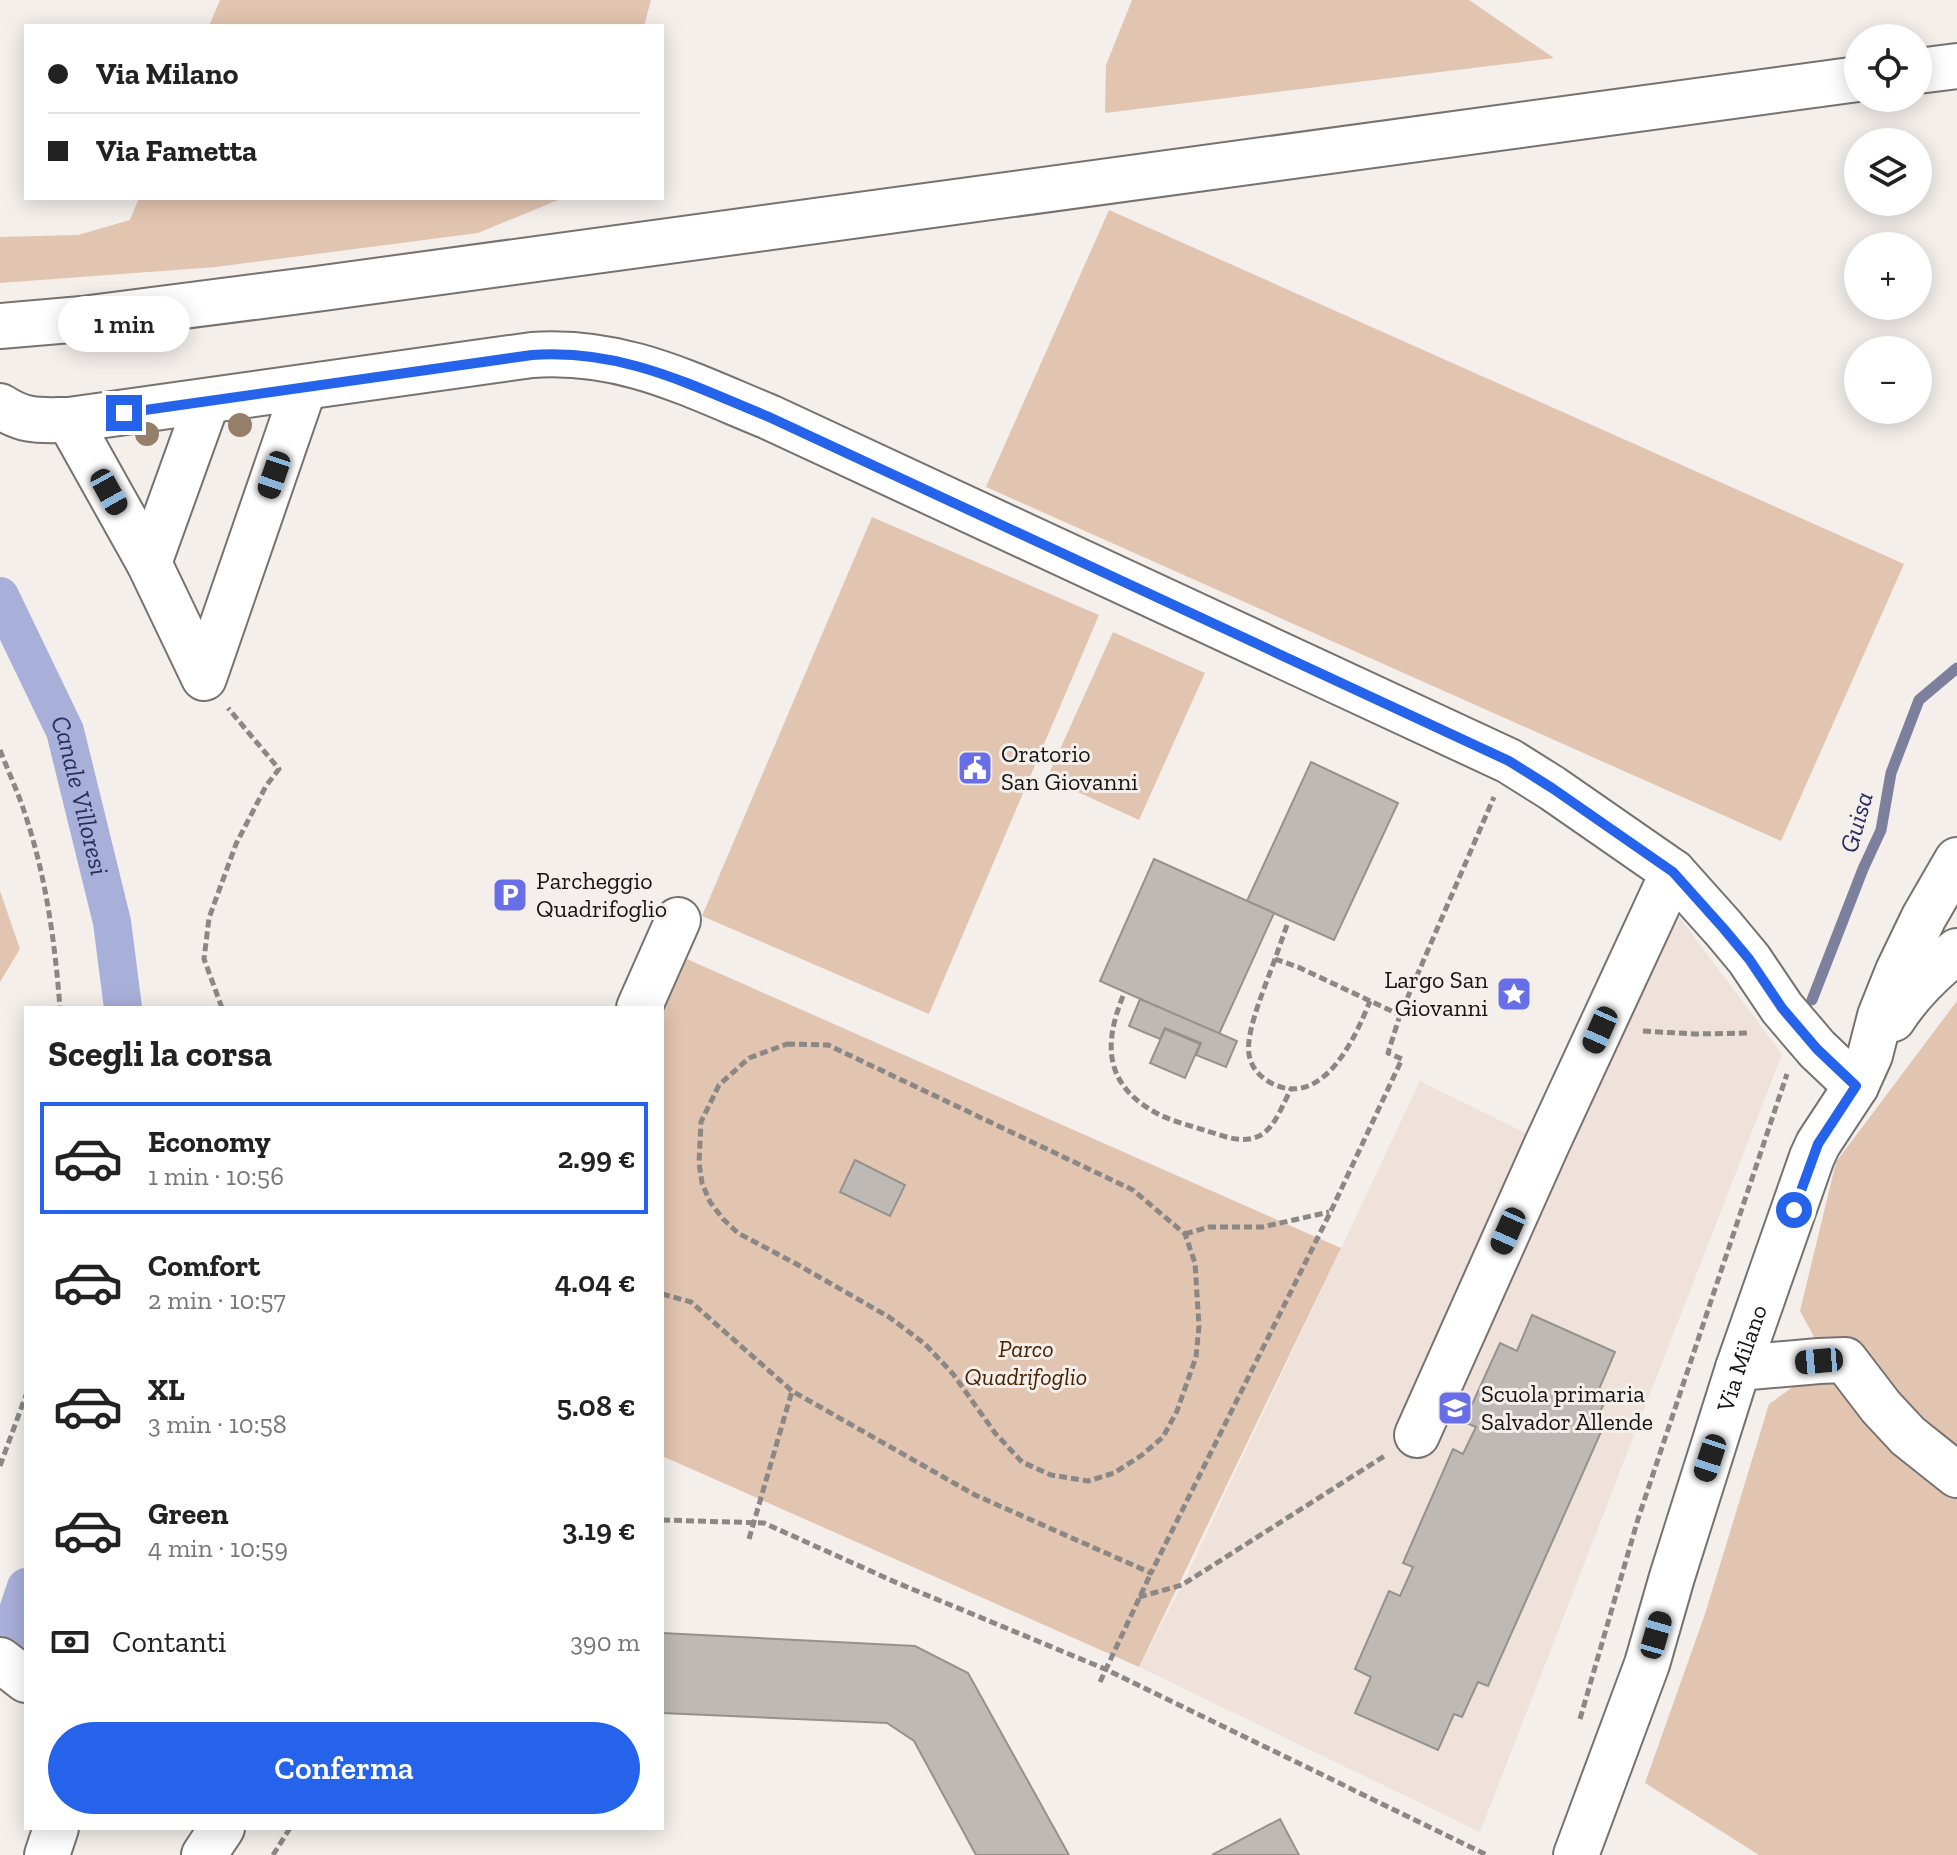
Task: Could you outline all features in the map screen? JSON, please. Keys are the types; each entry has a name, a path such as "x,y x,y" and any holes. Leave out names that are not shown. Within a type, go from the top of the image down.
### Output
{"street":[{"path":"1932,69 1957,66"},
{"path":"0,326 82,319 316,289 1844,81"},
{"path":"0,406 15,416 29,420 69,420 561,353 629,362 655,370 769,417 1509,761 1673,872 1724,929 1817,1049 1863,1070"},
{"path":"204,678 304,388"},
{"path":"149,563 207,402"},
{"path":"69,420 149,563 204,678"},
{"name":"Via Milano","path":"1863,1070 1898,971 1957,860"},
{"path":"1417,1435 1673,872"},
{"path":"640,1006 678,920"},
{"name":"Via Milano","path":"1576,1855 1647,1664 1738,1368 1812,1157 1898,1011 1914,990 1957,951"},
{"path":"1738,1368 1845,1360 1908,1436 1957,1475"},
{"path":"0,1660 24,1678"},
{"path":"47,1855 55,1830"},
{"path":"204,1855 221,1830"}],"path":[{"path":"204,678 279,769 266,786 236,844 209,918 204,959 221,1006"},
{"path":"0,750 25,815 43,885 57,960 60,1006"},
{"path":"1100,1682 1139,1597 1331,1211 1402,1059 1388,1053 1400,1015 1509,761"},
{"path":"1287,925 1250,1033 1248,1052 1260,1076 1291,1089 1304,1088 1327,1074 1341,1060 1370,1001"},
{"path":"1275,959 1400,1015"},
{"path":"1123,996 1110,1039 1113,1067 1138,1100 1161,1115 1245,1140 1261,1135 1271,1126 1291,1089"},
{"path":"1591,1052 1639,1031 1695,1034 1779,1032 1799,1028"},
{"path":"787,1044 828,1045 1133,1190 1185,1234 1195,1263 1199,1326 1196,1357 1177,1411 1163,1437 1114,1473 1088,1481 1051,1475 1022,1462 995,1433 953,1374 925,1344 889,1317 738,1233 723,1219 710,1202 702,1183 699,1163 701,1122 719,1085 749,1058 787,1044"},
{"path":"1185,1234 1209,1227 1262,1227 1331,1211"},
{"path":"664,1295 691,1302 792,1391 975,1495 1151,1573"},
{"path":"749,1539 792,1391"},
{"path":"0,1466 24,1400"},
{"path":"1139,1597 1182,1585 1417,1435"},
{"path":"664,1520 764,1523 895,1582 1105,1669 1487,1855"},
{"path":"273,1855 289,1830"}],"shaded area":[{"name":"Scuola primaria Salvador Allende","path":"1677,914 1782,1054 1480,1832 1139,1667 1182,1585 1420,1081 1568,1154"}],"green space":[{"path":"220,0 651,0 645,24 210,24"},
{"path":"1132,0 1469,0 1554,58 1105,113 1106,65"},
{"path":"138,200 558,200 478,233 216,267 0,283 0,237 78,235 130,220"},
{"path":"1109,210 1904,564 1781,841 986,487"},
{"path":"872,517 1099,615 929,1014 702,916"},
{"path":"1113,632 1205,673 1139,820 1047,778"},
{"path":"0,891 20,949 0,982"},
{"name":"Parco Quadrifoglio","path":"680,956 1341,1248 1139,1667 664,1457 663,1006"},
{"path":"1957,1001 1957,1855 1759,1855 1645,1783 1705,1614 1769,1404 1807,1377 1818,1344 1800,1311 1836,1162"}],"building":[{"path":"1311,762 1398,803 1334,940 1247,901"},
{"path":"1154,859 1274,913 1219,1034 1100,981"},
{"path":"1140,999 1237,1041 1226,1067 1196,1055 1201,1043 1165,1028 1160,1039 1129,1026"},
{"path":"1165,1029 1200,1044 1185,1078 1150,1063"},
{"path":"855,1160 905,1185 890,1216 840,1192"},
{"path":"1532,1315 1615,1352 1599,1389 1608,1394 1593,1428 1601,1432 1488,1686 1478,1682 1462,1717 1454,1714 1438,1750 1355,1713 1371,1677 1355,1669 1389,1591 1400,1596 1413,1567 1403,1563 1453,1449 1463,1454 1476,1427 1464,1422 1500,1343 1517,1351"},
{"path":"664,1633 915,1646 968,1673 1069,1855 976,1855 914,1741 887,1723 664,1713"},
{"path":"1280,1819 1299,1855 1212,1855"}],"waterway":[{"name":"Canale Villoresi","path":"0,596 65,731 112,922 123,1006"},
{"name":"Guisa","path":"1812,1000 1881,830 1891,773 1919,700 1957,668"},
{"name":"Canale Villoresi","path":"0,1664 24,1593"}],"place":[{"name":"Oratorio San Giovanni","path":"975,768"},
{"name":"Parcheggio Quadrifoglio","path":"510,895"},
{"name":"Largo San Giovanni","path":"1514,994"},
{"name":"Scuola primaria Salvador Allende","path":"1455,1408"}],"route":[{"path":"124,413 532,355 561,353 629,362 769,417 1509,761 1673,872 1749,959 1782,1008 1817,1049 1856,1086 1818,1144 1794,1210"}]}
